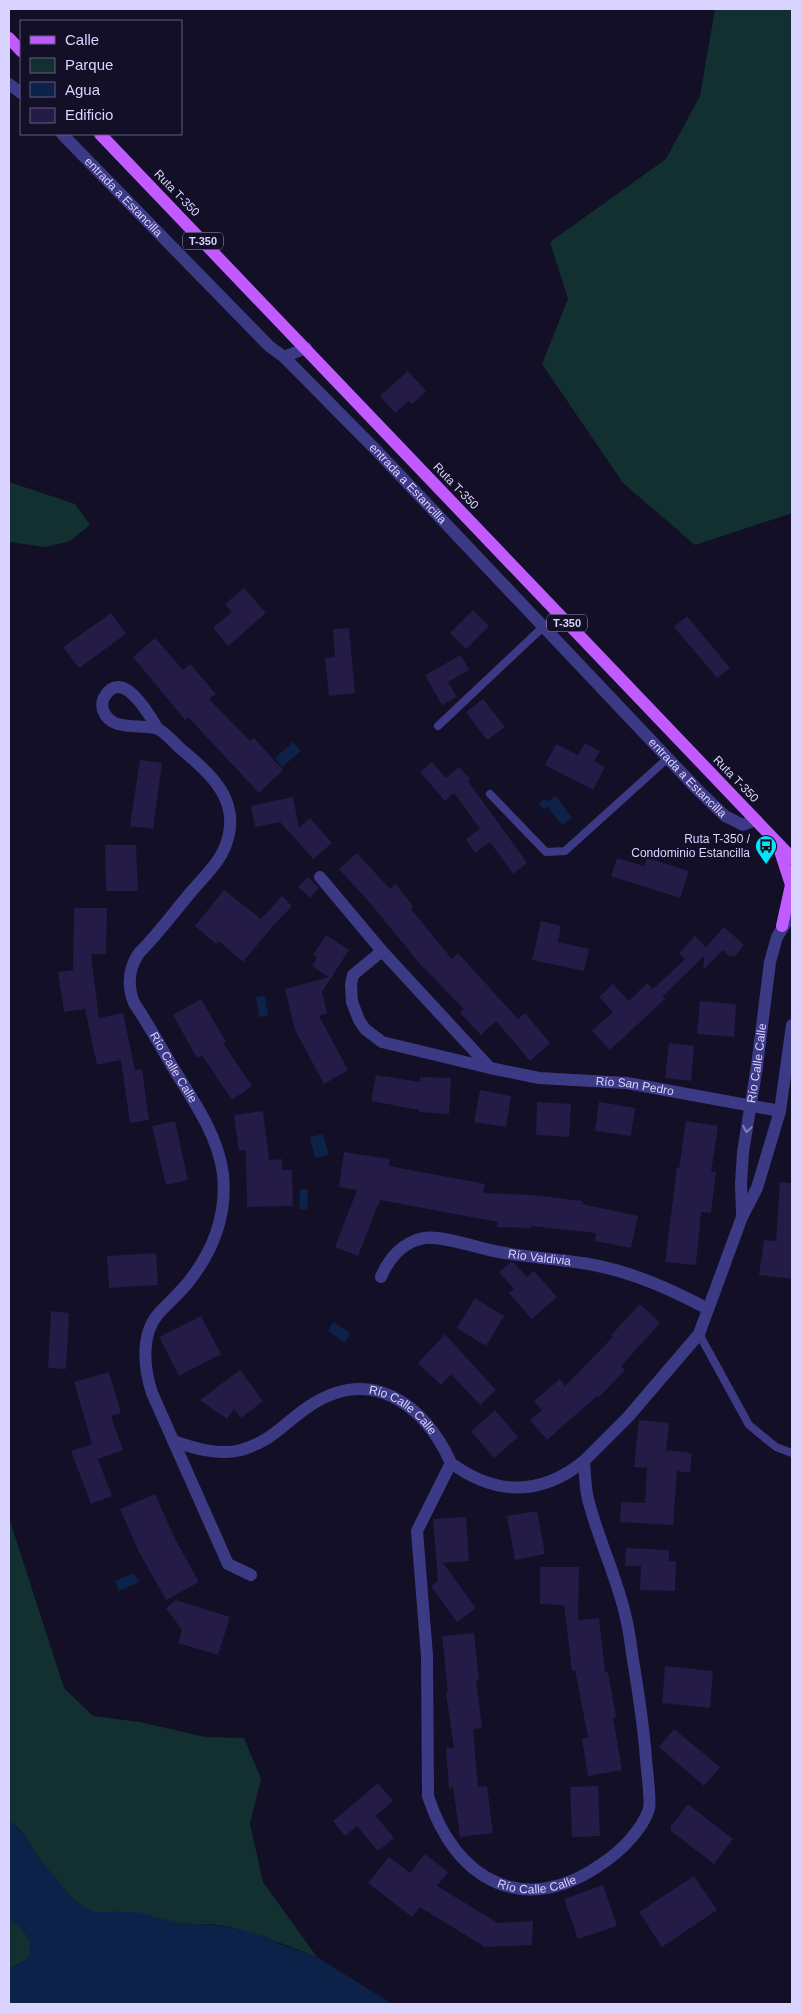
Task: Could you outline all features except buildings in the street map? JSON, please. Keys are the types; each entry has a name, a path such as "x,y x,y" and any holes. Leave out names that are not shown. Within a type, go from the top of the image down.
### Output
{"main road":[{"path":"9,38 20,50"},
{"name":"Ruta T-350","path":"101,135 792,858"},
{"path":"776,841 791,885 782,926"}],"street":[{"path":"9,84 20,92"},
{"name":"entrada a Estancilla","path":"63,135 269,346 284,357 377,451 725,816 743,825 756,820"},
{"path":"284,357 306,348"},
{"name":"Río Calle Calle","path":"158,729 215,779 226,800 230,824 227,841 220,857 139,953 129,976 129,985 134,1003 209,1128 218,1151 222,1174 222,1205 214,1240 190,1281 158,1315 148,1340 146,1360 148,1380 228,1564 251,1575"},
{"path":"320,877 382,951 490,1068"},
{"name":"Río Calle Calle","path":"742,1217 741,1184 743,1152 770,962 773,948 782,926 792,913"},
{"name":"Río San Pedro","path":"382,951 353,975 351,993 354,1011 365,1029 382,1042 539,1078 627,1083 780,1111"},
{"name":"Río Calle Calle","path":"173,1441 200,1449 238,1450 269,1438 319,1400 344,1392 381,1391 416,1412 436,1436 451,1463 476,1479 490,1484 519,1488 547,1483 560,1478 584,1461 628,1417 699,1334 742,1217 757,1188 780,1111 792,1025"},
{"name":"Río Valdivia","path":"381,1277 397,1252 416,1241 426,1238 468,1244 497,1252 561,1260 616,1271 658,1284 708,1309"},
{"name":"Río Calle Calle","path":"451,1463 417,1530 427,1656 428,1796 441,1830 451,1845 472,1868 484,1878 528,1889 551,1887 596,1869 632,1836 649,1808 644,1730 626,1617 588,1498 584,1461"}],"lane":[{"path":"438,726 544,627"},
{"path":"490,794 546,852 565,851 668,758"},
{"path":"699,1334 749,1425 776,1447 792,1453"}],"green space":[{"path":"715,9 792,9 792,513 695,545 623,483 542,364 568,299 550,242 666,159 700,96"},
{"path":"9,482 75,504 90,525 70,541 46,547 9,542"},
{"path":"9,1518 64,1688 93,1716 140,1722 205,1737 244,1738 261,1779 250,1824 263,1882 317,1957 244,1931 214,1924 174,1922 121,1912 94,1912 78,1903 61,1887 21,1831 9,1822"},
{"path":"9,1919 24,1931 29,1940 30,1952 28,1959 9,1969"}],"water":[{"path":"293,742 301,751 282,767 275,758"},
{"path":"556,796 572,818 562,825 548,807 543,809 539,804 544,799 548,801"},
{"path":"265,996 268,1016 259,1017 256,997"},
{"path":"323,1134 329,1155 315,1158 310,1137"},
{"path":"300,1189 308,1189 307,1210 299,1209"},
{"path":"333,1322 350,1333 345,1343 328,1331"},
{"path":"134,1573 139,1582 119,1591 115,1581"},
{"path":"9,1822 14,1824 24,1835 36,1854 76,1902 94,1912 136,1912 180,1923 217,1925 263,1935 282,1945 317,1957 392,2004 9,2004 9,1969 28,1959 30,1946 24,1931 9,1919"}],"place":[{"name":"Ruta T-350 / Condominio Estancilla","path":"766,865"}]}
